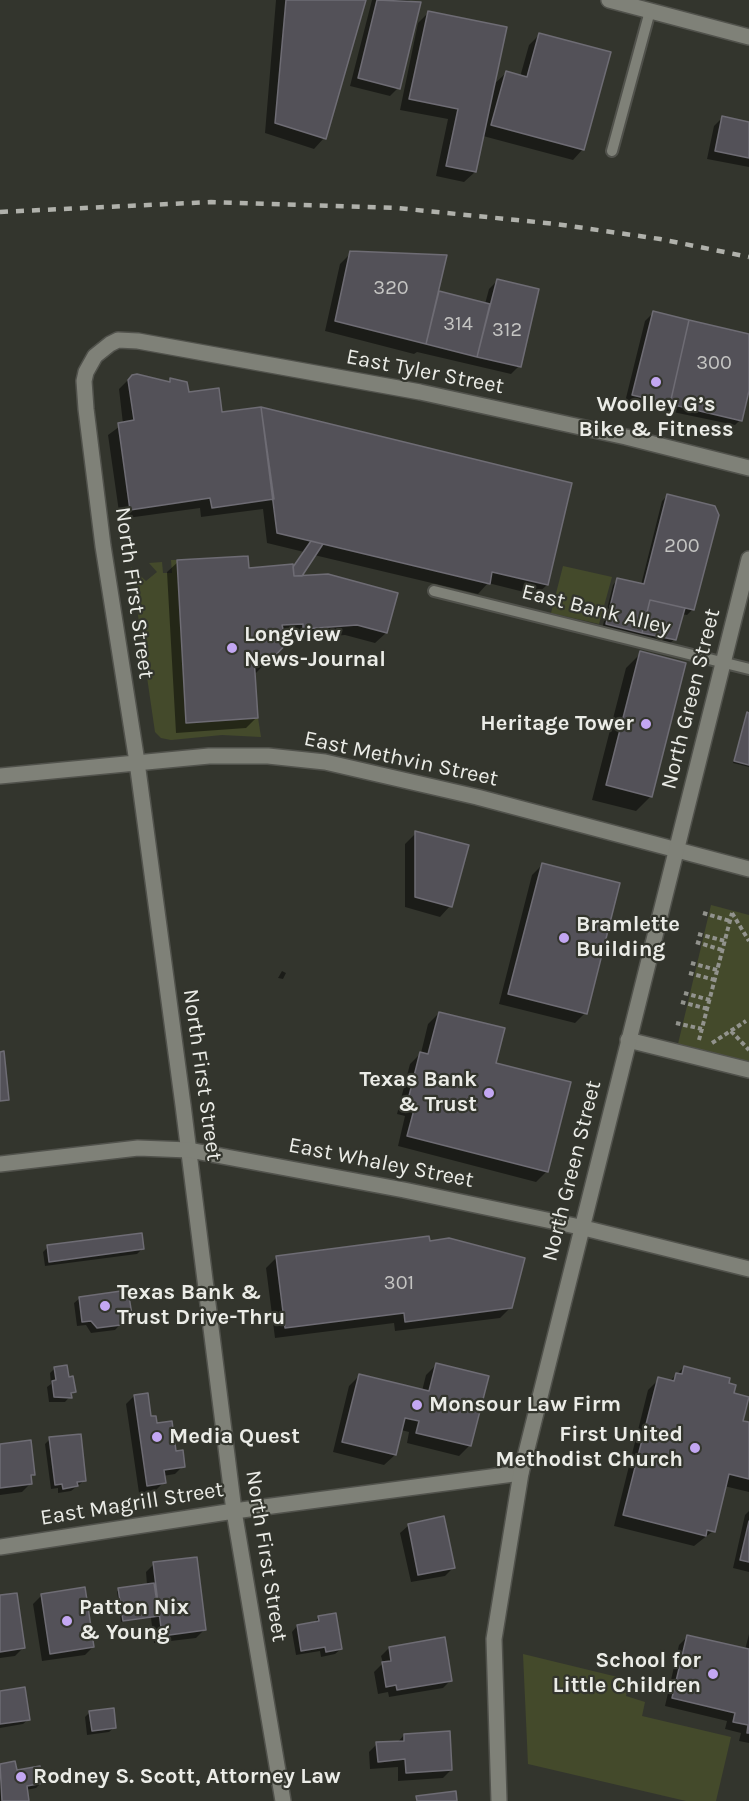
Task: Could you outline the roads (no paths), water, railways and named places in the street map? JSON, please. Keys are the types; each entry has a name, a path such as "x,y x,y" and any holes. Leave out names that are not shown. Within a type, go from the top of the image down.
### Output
{"street":[{"path":"609,0 749,37"},
{"name":"East Tyler Street","path":"94,356 118,340 138,341 420,392 626,437 749,468"},
{"name":"North First Street","path":"94,356 84,381 103,546 137,762 234,1511 283,1801"},
{"name":"North Green Street","path":"499,1801 494,1639 521,1473 580,1227 749,560"},
{"name":"East Methvin Street","path":"0,776 137,762 239,755 326,762 467,794 749,869"},
{"path":"628,1040 749,1070"},
{"name":"East Whaley Street","path":"0,1164 138,1148 189,1150 404,1190 580,1227 749,1269"},
{"name":"East Magrill Street","path":"0,1547 234,1511 521,1473"}],"lane":[{"path":"612,151 650,10"},
{"name":"East Bank Alley","path":"434,591 749,669"}],"railway":[{"path":"0,212 211,202 397,208 556,224 660,239 749,257"}],"place":[{"name":"Woolley G’s Bike & Fitness","path":"656,382"},
{"name":"Longview News-Journal","path":"232,648"},
{"name":"Heritage Tower","path":"646,724"},
{"name":"Bramlette Building","path":"564,938"},
{"name":"Texas Bank & Trust","path":"489,1093"},
{"name":"Texas Bank & Trust Drive-Thru","path":"105,1306"},
{"name":"Monsour Law Firm","path":"417,1405"},
{"name":"Media Quest","path":"157,1437"},
{"name":"First United Methodist Church","path":"695,1448"},
{"name":"Patton Nix & Young","path":"67,1621"},
{"name":"School for Little Children","path":"713,1674"},
{"name":"Rodney S. Scott, Attorney Law","path":"21,1777"}]}
